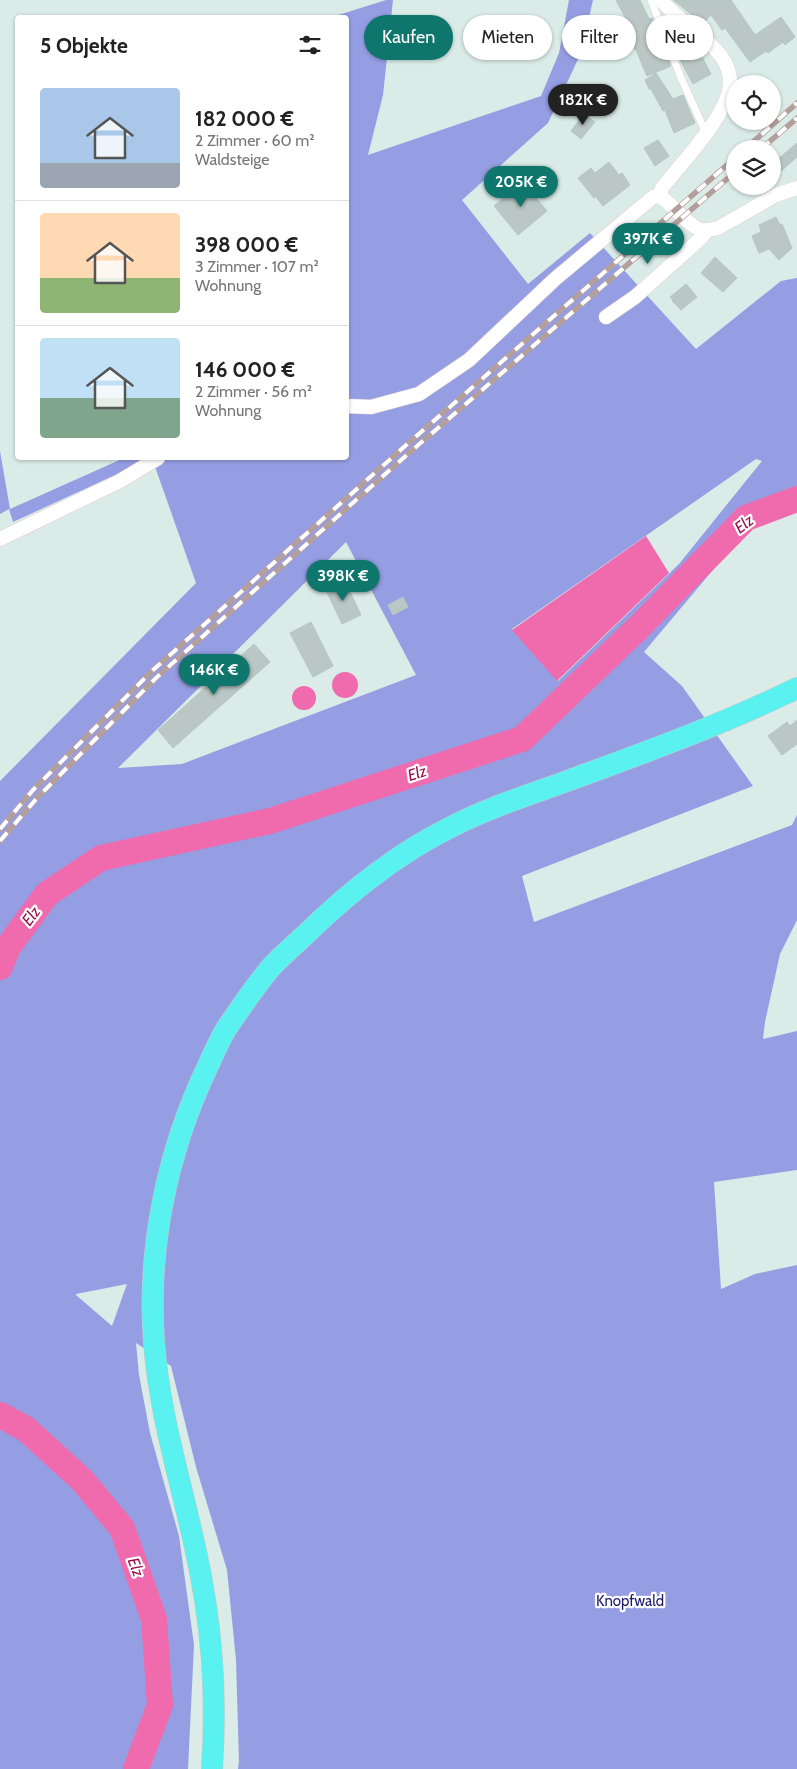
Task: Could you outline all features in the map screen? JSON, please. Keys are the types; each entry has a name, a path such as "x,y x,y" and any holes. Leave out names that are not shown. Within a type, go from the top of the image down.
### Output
{"main road":[{"path":"212,1769 214,1681 210,1630 196,1551 162,1404 154,1342 153,1288 158,1231 169,1176 191,1102 224,1032 272,967 327,913 364,882 402,855 449,828 494,808 710,727 797,688"}],"street":[{"path":"659,196 662,188 720,113 729,94 730,81 729,70 716,49 661,0"},
{"path":"659,196 694,226 707,230 718,228 776,195 797,188"},
{"path":"349,406 371,407 419,394 469,360 556,279 654,197 659,196"},
{"path":"606,317 635,297 700,239 707,230"},
{"path":"0,539 120,481 155,460"}],"lane":[{"path":"651,0 681,78 706,133"}],"green space":[{"name":"Knopfwald","path":"386,0 393,0 391,15 364,15 364,60 387,60 383,95 368,155 541,96 559,53 562,37 562,60 578,60 548,123 462,200 528,284 590,233 696,349 781,281 797,278 797,503 749,527 644,652 682,686 753,786 522,876 534,922 792,825 797,815 797,920 780,954 763,1039 797,1031 797,1170 714,1182 721,1289 755,1274 797,1265 797,1769 238,1769 236,1660 227,1570 196,1467 171,1366 136,1343 139,1375 150,1433 179,1536 194,1645 188,1769 0,1769 0,781 196,583 153,460 349,460 349,15 338,15","holes":["756,459 762,461 679,564 558,681 512,629","346,542 416,675 182,764 118,768","127,1284 112,1326 76,1295 76,1294"]},
{"path":"569,0 593,0 590,15 566,15"},
{"path":"0,451 10,509 120,460 148,460 13,522 9,509 0,514"}],"shaded area":[{"path":"646,536 669,573 557,681 512,630"},
{"path":"345,672 354,676 358,685 354,694 345,698 336,694 332,685 336,676"},
{"path":"304,686 312,690 316,698 312,706 304,710 296,706 292,698 296,690"}],"building":[{"path":"616,0 640,0 647,15 646,60 669,60 671,66 647,76 636,50 636,15 624,15"},
{"path":"673,0 731,0 755,35 781,17 795,37 785,45 783,42 768,53 766,51 750,62 725,28 722,30 713,15 692,15"},
{"path":"680,60 704,60 711,74 693,84"},
{"path":"656,73 673,99 683,95 695,123 674,133 665,110 663,111 645,80"},
{"path":"584,114 595,122 581,139 571,131"},
{"path":"658,140 669,156 655,166 644,148"},
{"path":"797,143 797,157 781,171 781,156"},
{"path":"609,162 619,175 622,173 630,185 603,206 578,178 591,168 595,173"},
{"path":"523,182 547,211 518,235 494,206"},
{"path":"776,217 780,225 782,224 792,248 779,260 769,249 759,253 752,236 761,232 759,225"},
{"path":"715,257 737,278 723,292 701,273"},
{"path":"686,284 697,297 681,310 670,297"},
{"path":"344,579 361,615 342,624 325,588"},
{"path":"403,597 408,607 393,615 388,605"},
{"path":"311,622 333,666 313,677 290,633"},
{"path":"254,644 270,662 173,748 158,730"},
{"path":"797,720 797,744 782,755 768,736 787,722 790,726"}],"waterway":[{"name":"Elz","path":"0,967 8,947 47,894 101,858 270,821 522,739 641,625 746,518 797,499"},
{"name":"Elz","path":"0,1415 26,1429 82,1480 122,1528 154,1619 160,1705 136,1769"}],"railway":[{"path":"755,140 797,103"},
{"path":"771,140 797,118"},
{"path":"0,829 33,790 152,671 404,447 726,166"},
{"path":"0,841 38,797 157,677 409,453 726,180"}]}
